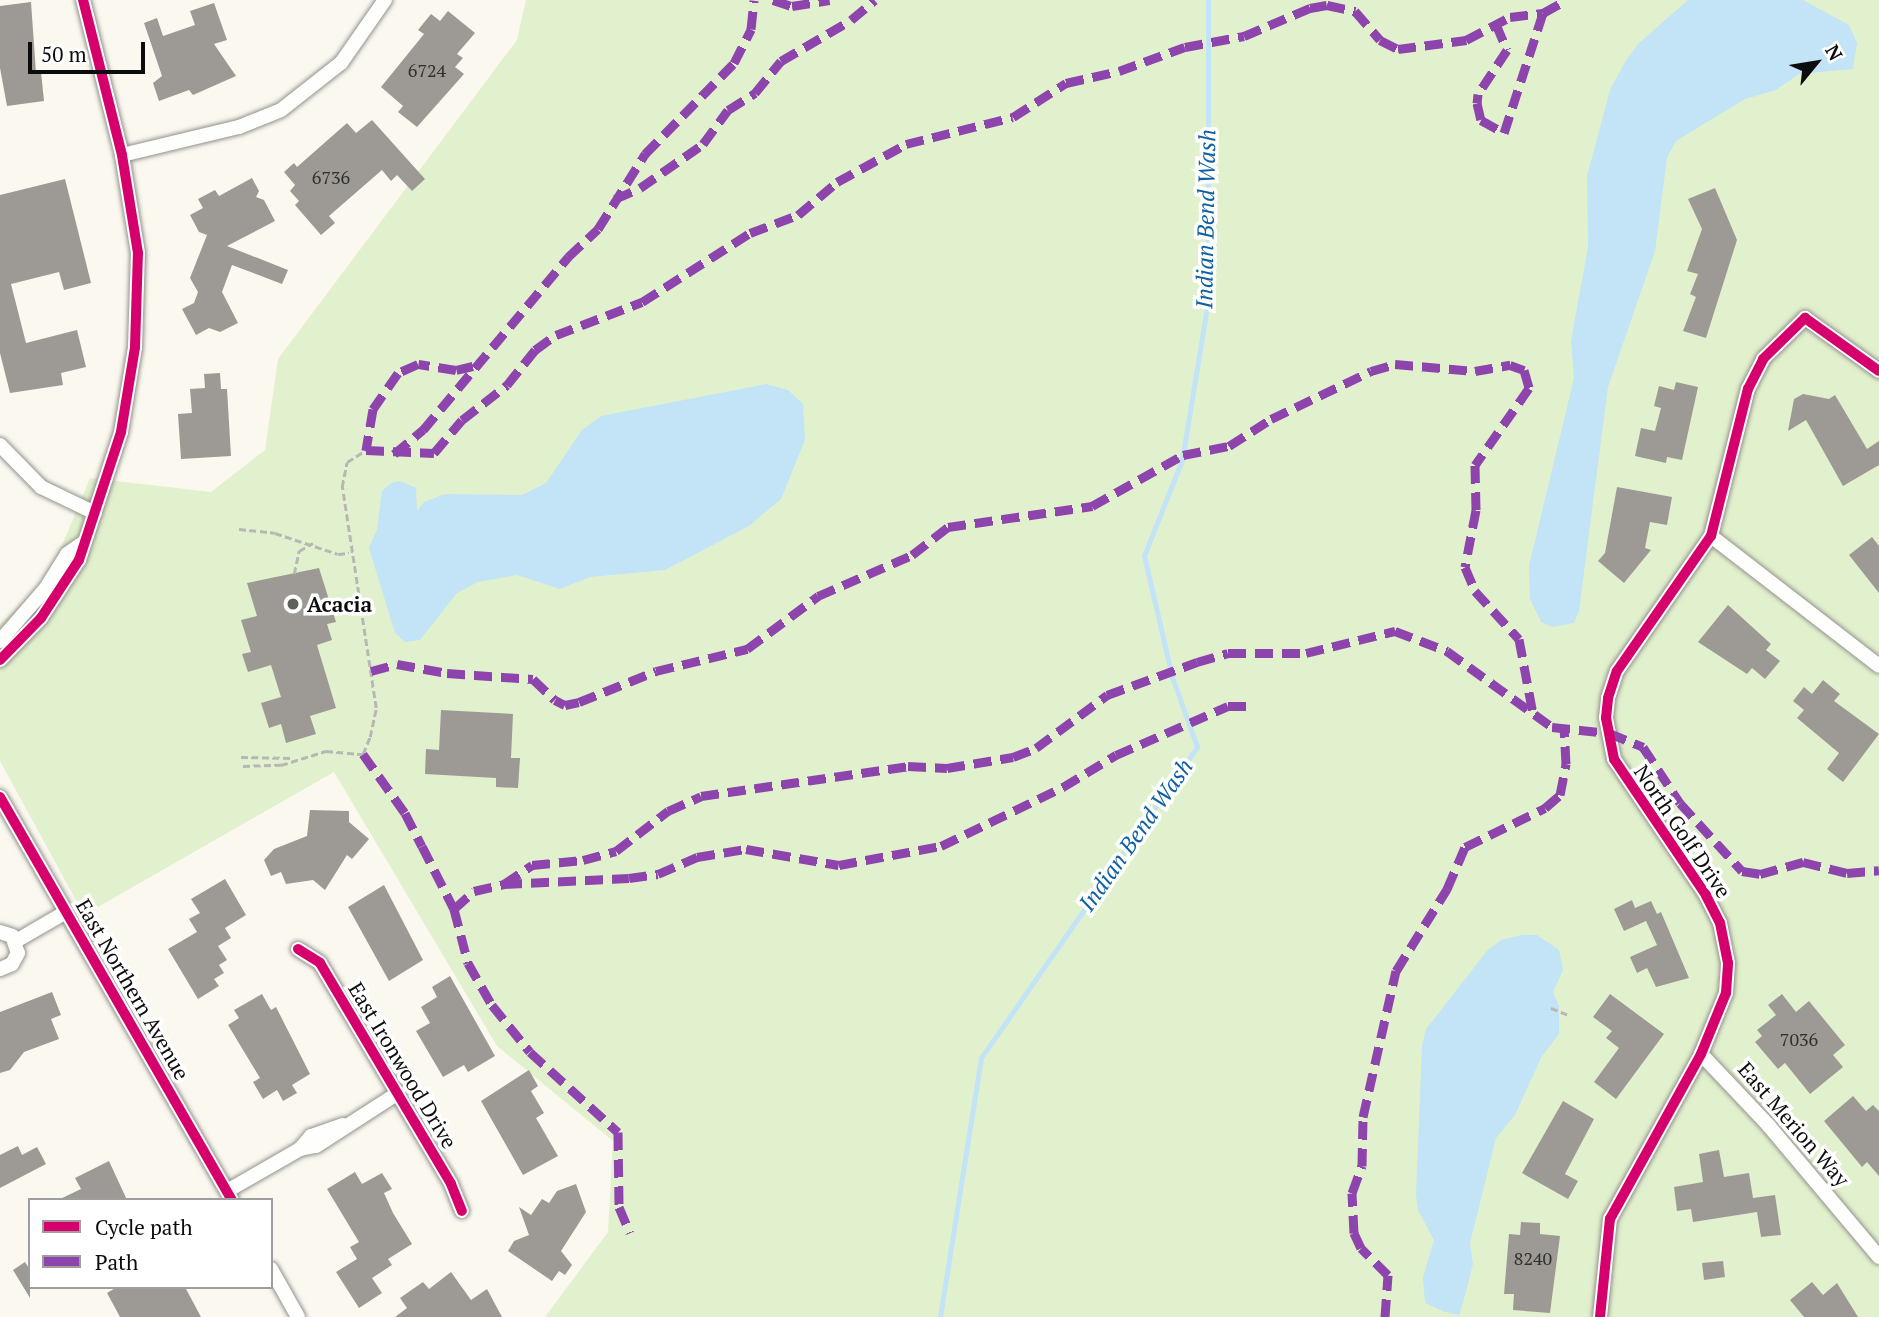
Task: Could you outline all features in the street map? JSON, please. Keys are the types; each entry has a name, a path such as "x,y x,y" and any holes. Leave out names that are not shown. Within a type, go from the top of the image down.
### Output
{"street":[{"path":"0,660 41,618 79,560 121,432 135,347 138,253 122,155 83,0"},
{"path":"122,155 239,127 281,110 341,63 385,0"},
{"name":"North Golf Drive","path":"1600,1317 1610,1219 1701,1054 1726,993 1728,963 1720,923 1706,895 1622,778 1614,759 1606,718 1617,671 1711,536 1748,389 1763,359 1805,318 1879,371"},
{"path":"0,445 41,487 95,513"},
{"path":"1711,536 1879,666"},
{"path":"0,641 46,588 67,554 84,542"},
{"name":"East Northern Avenue","path":"0,797 229,1195"},
{"path":"16,941 66,912"},
{"path":"0,932 16,941"},
{"path":"0,969 16,959 16,941"},
{"name":"East Ironwood Drive","path":"298,949 320,963 398,1093 462,1211"},
{"name":"East Merion Way","path":"1701,1054 1769,1126 1879,1257"},
{"path":"229,1195 300,1149 310,1136 343,1125 398,1093"},
{"path":"273,1272 299,1317"}],"path":[{"path":"241,757 293,758 326,751 363,754 370,737 374,695 349,553 342,486 347,462 366,450"},
{"path":"239,529 313,543 338,554 349,553"},
{"path":"294,574 299,551 313,543"},
{"path":"243,766 281,765 293,758"},
{"path":"1551,1007 1568,1015"}],"green space":[{"path":"526,0 1879,0 1879,1317 545,1317 608,1232 613,1141 497,1046 334,772 84,915 0,761 0,624 48,579 90,478 211,492 265,450 278,359 517,40"}],"water":[{"path":"1688,0 1803,0 1849,25 1857,43 1853,69 1799,74 1776,90 1745,99 1676,141 1667,158 1655,251 1608,387 1579,611 1574,623 1553,627 1541,622 1530,599 1529,566 1574,378 1571,341 1588,247 1587,176 1610,90 1625,62 1638,44"},
{"path":"766,384 788,390 803,404 805,440 781,499 749,526 665,570 590,577 560,589 517,575 478,582 457,593 420,640 405,642 395,633 369,548 377,529 382,491 391,483 400,481 416,488 417,511 424,502 445,494 522,495 546,483 582,430 601,416"},
{"path":"1537,935 1559,950 1563,970 1553,992 1559,1006 1559,1034 1542,1056 1515,1115 1496,1138 1470,1243 1473,1264 1459,1315 1425,1303 1423,1277 1434,1240 1418,1210 1416,1195 1422,1046 1426,1029 1487,951 1501,940"}],"building":[{"path":"31,2 36,73 41,72 44,101 7,106 0,68 0,6"},
{"path":"214,3 227,40 214,44 236,76 193,95 189,90 159,101 153,83 162,76 144,23 157,18 163,36 195,25 190,11"},
{"path":"448,11 475,33 457,54 463,58 455,67 464,74 417,127 398,112 403,106 381,87 424,34 418,30 431,14 440,21"},
{"path":"372,120 425,179 412,191 397,175 391,181 382,170 329,216 335,223 321,235 295,205 299,201 290,191 295,185 284,172 294,163 297,167 347,123 356,133"},
{"path":"252,178 259,191 256,197 264,200 275,221 227,246 288,270 282,284 232,265 222,292 238,323 220,332 209,328 196,335 182,309 194,303 198,292 190,278 207,235 199,232 190,215 203,208 198,199 215,190 219,196"},
{"path":"65,179 91,283 64,290 59,272 11,284 26,343 77,330 86,367 61,373 63,385 10,393 0,353 0,195"},
{"path":"1715,188 1737,240 1706,338 1683,331 1696,297 1690,294 1698,274 1687,271 1702,229 1688,199"},
{"path":"220,373 221,389 227,389 231,456 181,459 178,414 192,413 190,389 205,388 204,374"},
{"path":"1676,382 1698,387 1682,460 1667,457 1666,463 1635,456 1641,428 1655,431 1661,408 1654,406 1659,386 1674,390"},
{"path":"1803,394 1829,399 1835,395 1867,449 1879,441 1879,465 1843,486 1806,420 1788,431 1794,399"},
{"path":"1617,487 1672,497 1667,525 1650,522 1645,548 1651,550 1624,583 1598,561 1605,553"},
{"path":"1872,537 1879,546 1879,593 1849,555"},
{"path":"319,568 336,622 327,624 332,640 317,645 336,708 310,716 316,734 286,743 281,724 269,728 261,703 281,697 271,665 248,672 242,654 251,652 241,620 257,616 247,583"},
{"path":"1728,605 1771,644 1766,650 1780,661 1765,679 1752,668 1747,674 1698,642"},
{"path":"1823,680 1840,694 1834,701 1879,734 1843,782 1827,769 1839,753 1797,718 1804,710 1793,701 1804,687 1812,694"},
{"path":"441,710 513,714 511,758 520,758 518,788 496,787 496,778 425,774 426,749 439,750"},
{"path":"310,810 349,811 349,822 369,839 352,859 347,855 325,890 313,880 286,884 281,872 271,876 264,860 274,849 307,836"},
{"path":"225,879 246,915 225,928 231,938 218,946 227,960 219,965 224,973 214,979 219,986 198,999 168,949 197,932 189,919 200,913 191,899"},
{"path":"384,885 423,960 389,981 348,907"},
{"path":"1632,900 1635,908 1651,901 1657,914 1661,912 1689,978 1656,987 1647,968 1637,973 1630,957 1657,945 1646,921 1624,931 1614,909"},
{"path":"450,976 495,1056 468,1072 464,1065 443,1077 416,1031 430,1023 421,1007 437,997 432,987"},
{"path":"52,992 61,1015 51,1019 59,1039 24,1052 10,1070 0,1073 0,1012"},
{"path":"262,994 271,1010 276,1007 310,1074 292,1085 297,1093 283,1101 277,1090 263,1099 253,1082 260,1078 228,1025 239,1018 234,1010"},
{"path":"1610,994 1664,1034 1616,1099 1594,1082 1619,1048 1606,1038 1612,1031 1593,1017"},
{"path":"1782,994 1796,1012 1809,1001 1845,1045 1833,1055 1843,1067 1810,1094 1785,1063 1778,1069 1755,1042 1762,1036 1757,1030 1776,1015 1768,1005"},
{"path":"529,1070 538,1086 531,1091 544,1113 536,1118 558,1156 523,1175 481,1101"},
{"path":"1853,1096 1866,1111 1873,1105 1879,1111 1879,1176 1867,1162 1862,1167 1824,1121"},
{"path":"1563,1101 1594,1119 1565,1174 1578,1181 1568,1199 1522,1173"},
{"path":"18,1146 22,1155 37,1147 46,1164 0,1188 0,1155"},
{"path":"1719,1150 1724,1177 1749,1173 1753,1198 1775,1195 1781,1235 1761,1237 1757,1212 1693,1222 1691,1209 1677,1211 1674,1187 1703,1182 1699,1154"},
{"path":"109,1161 126,1198 62,1198 81,1189 75,1178"},
{"path":"355,1172 362,1184 382,1173 392,1189 384,1193 412,1244 388,1259 392,1265 372,1278 382,1293 359,1308 336,1272 357,1259 350,1247 359,1242 327,1189"},
{"path":"576,1184 586,1212 561,1251 572,1265 565,1275 559,1271 552,1281 508,1251 514,1241 529,1235 519,1207 531,1215 542,1199 549,1203 557,1191"},
{"path":"1521,1222 1540,1223 1540,1234 1560,1236 1550,1313 1513,1310 1514,1294 1504,1294 1509,1234 1520,1235"},
{"path":"1723,1261 1725,1277 1704,1280 1702,1263"},
{"path":"25,1262 28,1267 30,1298 13,1270"},
{"path":"451,1272 471,1300 487,1289 502,1317 395,1317 407,1308 400,1298 423,1282 429,1289"},
{"path":"1812,1282 1823,1295 1837,1283 1858,1317 1804,1317 1790,1300"},
{"path":"114,1289 186,1289 201,1317 120,1317 107,1293"}],"waterway":[{"name":"Indian Bend Wash","path":"940,1317 981,1058 1197,747 1172,677 1144,556 1182,460 1208,301 1208,0"}],"marked path":[{"path":"394,454 423,430 568,257 598,229 645,154 734,63 751,29 754,0"},
{"path":"773,0 792,6 830,0"},
{"path":"615,199 640,188 703,144 728,110 755,93 781,61 851,20 875,0"},
{"path":"473,366 456,370 418,364 398,373 373,409 366,450 434,453 462,420 507,385 535,350 556,335 642,302 750,233 798,215 837,182 906,144 1013,117 1066,83 1119,71 1185,47 1244,36 1310,8 1327,5 1355,11 1380,40 1398,49 1466,40 1510,17 1543,13 1566,0"},
{"path":"1496,24 1507,50 1478,94 1477,103 1481,120 1504,133 1543,13"},
{"path":"371,671 397,664 447,673 533,679 555,700 565,705 579,702 656,671 747,649 818,596 912,555 948,527 1092,506 1183,455 1229,446 1271,419 1371,371 1395,364 1475,371 1510,365 1524,370 1529,388 1475,465 1476,510 1465,567 1475,591 1519,639 1533,714"},
{"path":"504,884 532,865 583,860 616,851 668,811 701,796 908,766 947,768 1013,757 1036,748 1107,695 1197,662 1228,653 1306,653 1395,631 1447,651 1552,727 1609,733 1643,747 1680,803 1742,871 1760,874 1803,862 1847,873 1879,870"},
{"path":"454,909 474,891 504,884 629,878 658,874 697,857 746,849 839,865 941,846 1063,787 1116,755 1228,706 1253,706"},
{"path":"1385,1317 1388,1275 1361,1248 1354,1233 1352,1193 1362,1166 1363,1117 1396,971 1447,889 1465,847 1545,808 1560,795 1566,764 1564,731"},
{"path":"363,754 405,813 422,846 454,909 468,963 492,1005 530,1052 618,1132 619,1207 630,1233"}],"cycle path":[{"path":"0,660 41,618 79,560 121,432 135,347 138,253 122,155 83,0"},
{"path":"1600,1317 1610,1219 1701,1054 1726,993 1728,963 1720,923 1706,895 1614,759 1606,718 1608,698 1617,671 1711,536 1748,389 1763,359 1805,318 1879,371"},
{"path":"0,797 231,1198"},
{"path":"298,949 320,963 451,1184 462,1211"}],"place":[{"name":"Acacia","path":"293,604"}]}
